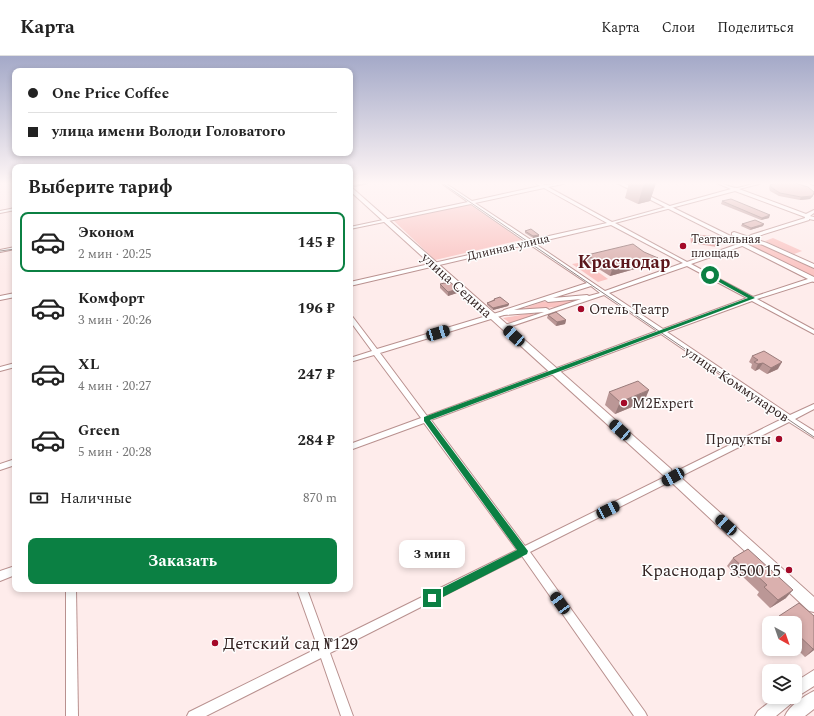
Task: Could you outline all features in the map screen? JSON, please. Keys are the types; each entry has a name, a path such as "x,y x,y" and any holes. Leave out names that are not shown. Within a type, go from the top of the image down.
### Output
{"main road":[{"name":"улица Седина","path":"379,214 814,606"},
{"path":"686,214 710,225 765,244 814,266"},
{"path":"710,225 741,243 814,279"},
{"path":"802,686 814,677"},
{"path":"793,716 814,699"},
{"path":"763,716 779,704"}],"street":[{"path":"353,227 414,214"},
{"name":"улица Коммунаров","path":"489,214 590,284 814,435"},
{"path":"595,214 814,332"},
{"name":"Длинная улица","path":"353,283 646,214"},
{"path":"800,214 814,220"},
{"path":"504,327 598,296 740,245 749,238 808,217"},
{"path":"0,251 12,249"},
{"path":"353,446 753,298 814,279"},
{"path":"353,359 503,314 537,300 590,284"},
{"path":"561,292 562,296 567,298"},
{"path":"0,298 12,296"},
{"path":"537,300 598,296"},
{"path":"503,314 559,309"},
{"path":"353,321 523,551 641,716"},
{"path":"0,368 12,366"},
{"path":"193,716 325,652 670,475 814,406"},
{"path":"0,467 12,463"},
{"path":"0,576 12,571"},
{"path":"71,592 72,716"},
{"path":"303,592 347,716"}],"shaded area":[{"path":"422,214 483,214 521,240 435,260 393,220"},
{"path":"690,234 715,236 717,247 691,243"},
{"path":"773,238 802,251 794,254 765,241"},
{"path":"755,243 761,244 814,269 814,277 753,247 752,245"},
{"path":"584,262 608,279 598,282 572,264"},
{"path":"573,299 576,301 556,307 522,309 542,302"},
{"path":"532,313 534,315 510,323 503,318"}],"building":[{"path":"752,214 770,215 762,218"},
{"path":"755,220 764,224 751,228 742,224"},
{"path":"531,229 539,235 533,236 525,231"},
{"path":"633,244 644,252 658,258 612,270 587,255"},
{"path":"450,282 458,289 448,292 440,284"},
{"path":"500,297 509,304 493,308 487,303 495,300 494,299"},
{"path":"556,312 566,320 557,322 548,315"},
{"path":"764,351 782,362 771,368 763,363 758,364 754,362 758,360 752,356"},
{"path":"638,381 649,390 620,402 609,392"},
{"path":"748,549 793,590 778,600 764,587 767,585 749,568 746,570 733,558"},
{"path":"799,603 814,616 814,649 802,639 802,616 779,616"}],"tram line":[{"path":"487,214 814,437"},
{"path":"0,251 12,249"}],"place":[{"name":"Театральная площадь","path":"683,246"},
{"name":"Отель Театр","path":"581,309"},
{"name":"M2Expert","path":"624,403"},
{"name":"Продукты","path":"779,439"},
{"name":"Краснодар 350015","path":"789,570"},
{"name":"Детский сад №129","path":"215,643"}],"district":[{"name":"Краснодар","path":"624,262"}],"route":[{"path":"432,598 523,551 426,419 753,298 710,275"}]}
